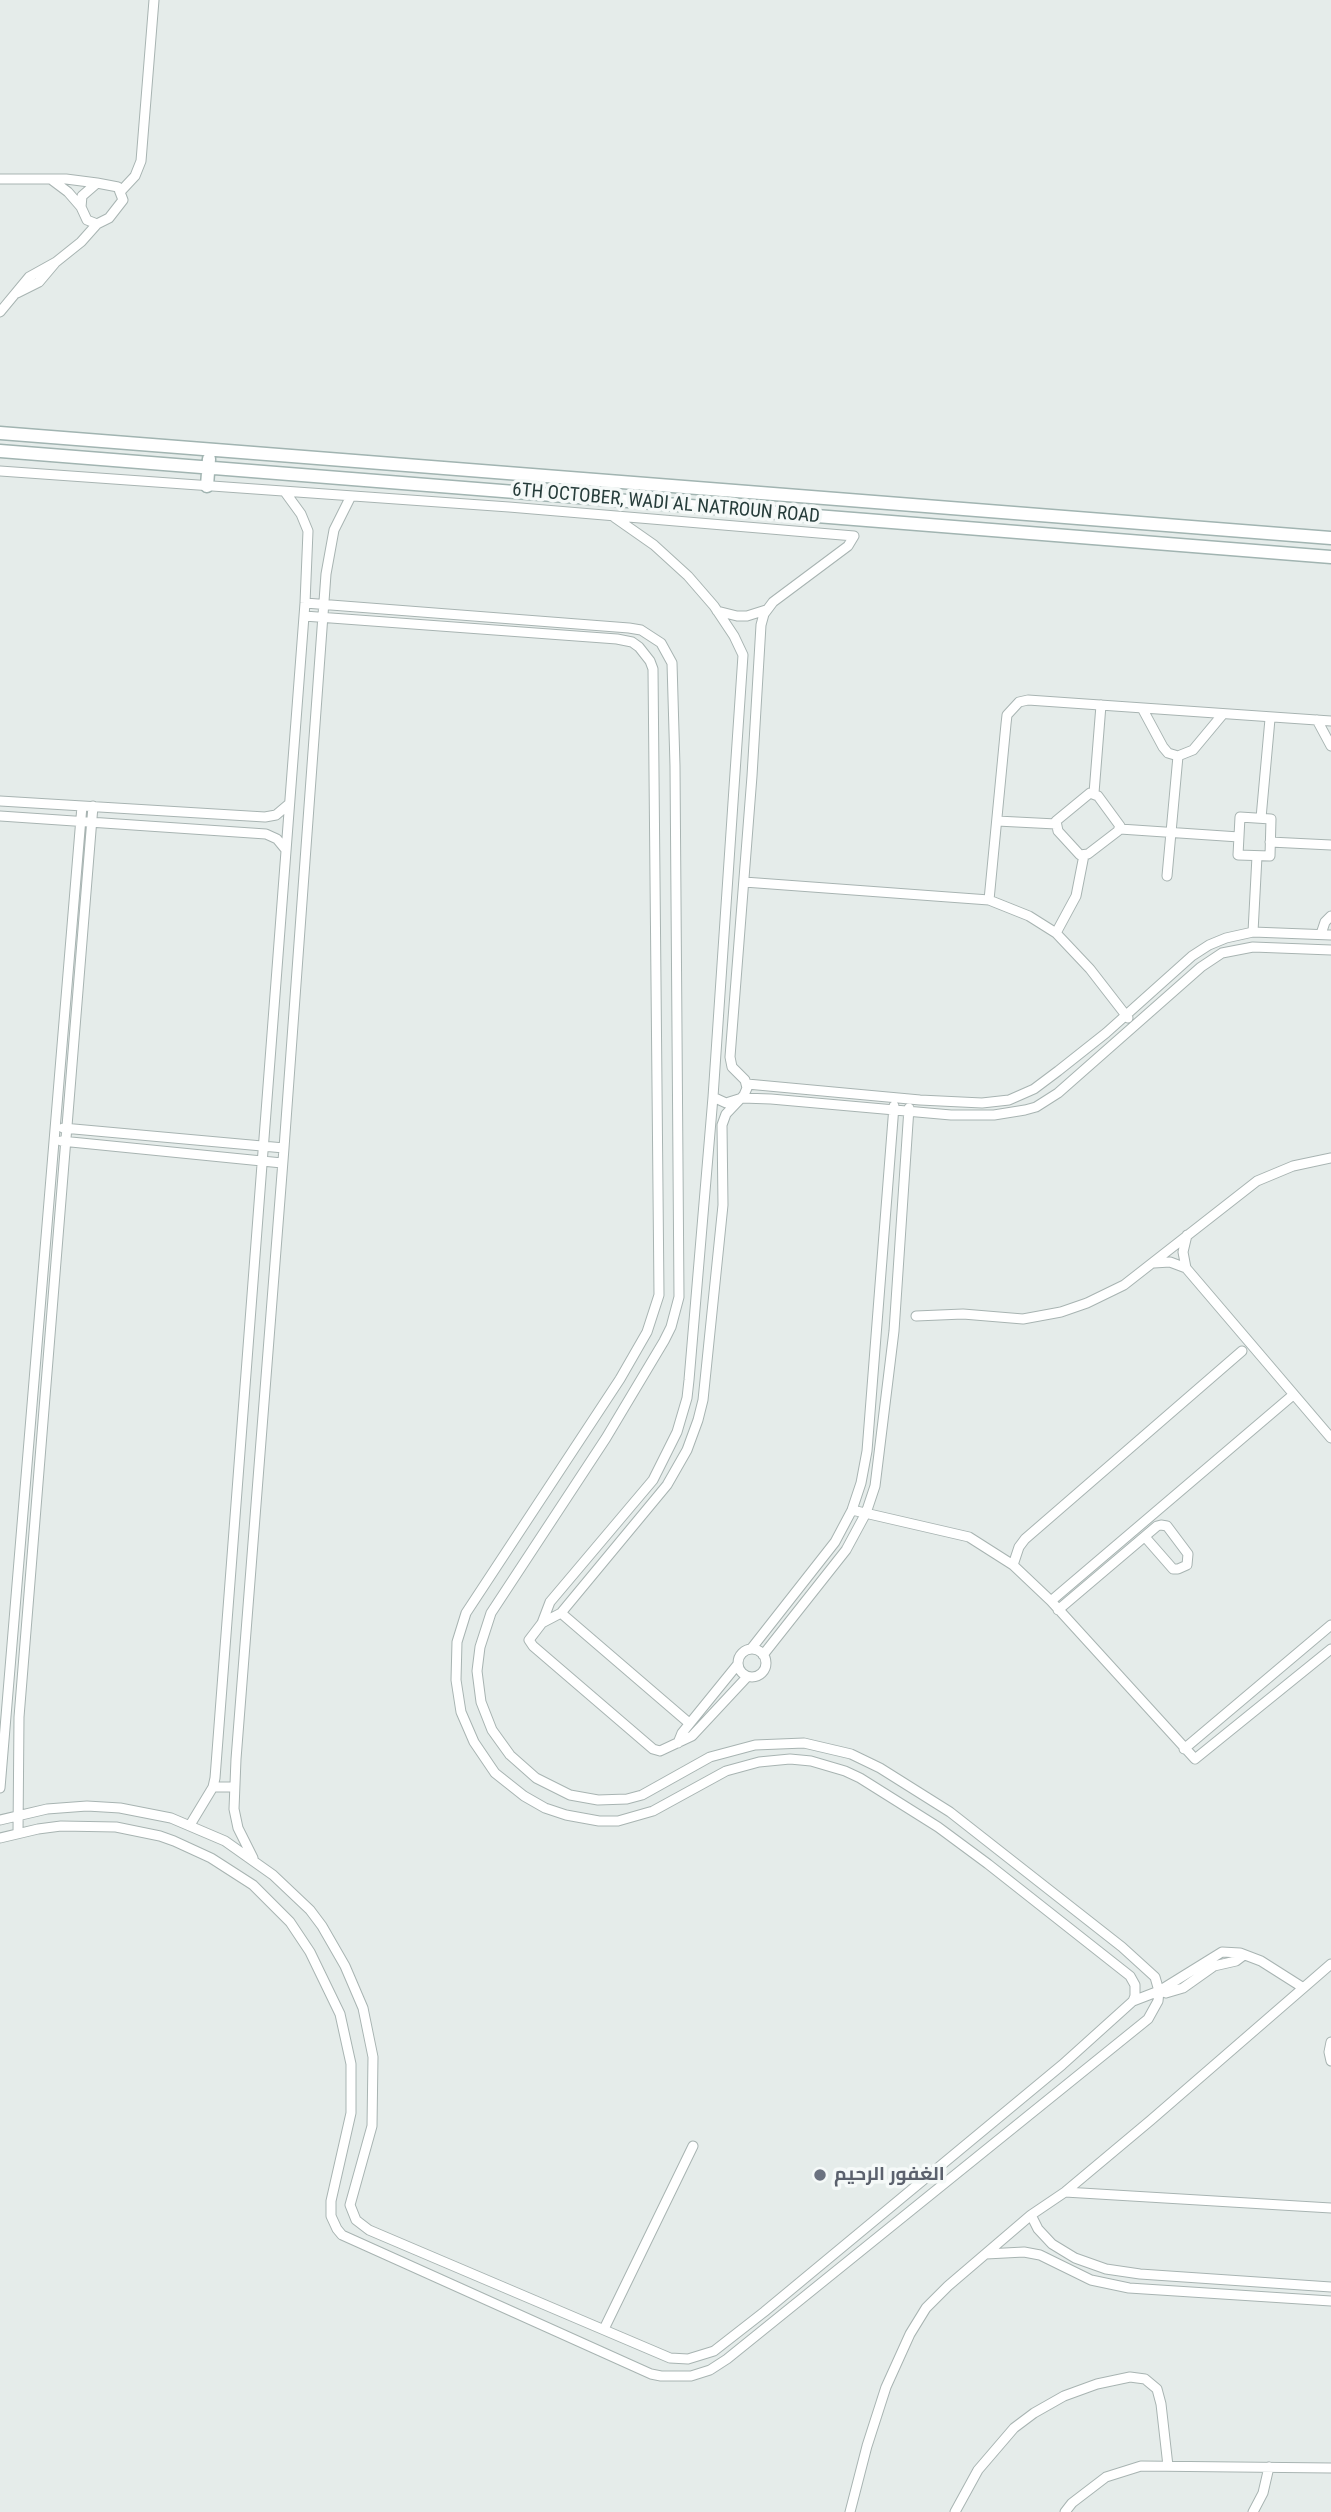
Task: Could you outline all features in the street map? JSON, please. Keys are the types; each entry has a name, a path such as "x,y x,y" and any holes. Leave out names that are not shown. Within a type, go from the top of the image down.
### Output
{"street":[{"path":"121,191 135,176 141,161 154,0"},
{"path":"0,179 73,180 113,184 121,191 123,201 109,218 97,224 81,242 56,262 39,282 16,293 0,312"},
{"path":"52,180 68,192 87,220 97,224"},
{"path":"80,207 82,196 97,183"},
{"name":"6TH OCTOBER, WADI AL NATROUN ROAD","path":"0,433 1331,538"},
{"path":"207,486 209,448"},
{"name":"6TH OCTOBER, WADI AL NATROUN ROAD","path":"0,451 1331,557"},
{"path":"0,471 854,536 848,545 777,597 766,610 761,625 754,756 730,1062 747,1084 746,1092 724,1119 721,1160 723,1205 704,1391 698,1420 687,1450 673,1476 561,1613 542,1623"},
{"path":"190,1825 213,1787 245,1403 305,603 307,531 301,514 285,492"},
{"path":"254,1860 238,1828 234,1787 323,605 334,530 351,496"},
{"path":"613,516 671,560 717,611 741,649 743,673 722,981 689,1380 682,1415 670,1449 657,1474 550,1602 542,1623 530,1637 533,1647 653,1749 663,1751 692,1736 747,1676"},
{"path":"307,574 326,574"},
{"path":"0,1838 61,1826 116,1827 174,1841 211,1858 253,1885 290,1922 310,1952 340,2014 351,2064 351,2113 331,2208 334,2223 342,2235 651,2374 671,2377 691,2376 710,2370 727,2360 1148,2018 1154,2011 1159,1991 1155,1977 1146,1967 968,1825 866,1760 827,1747 788,1742 755,1745 710,1757 642,1795 627,1799 584,1798 556,1790 520,1766 500,1743 483,1710 478,1687 478,1656 491,1613 606,1438 671,1327 679,1297 672,663 667,652 652,635 629,628 305,603"},
{"path":"717,611 727,615 747,616 766,610"},
{"path":"304,616 617,639 632,642 646,653 655,681 655,945 660,1288 656,1310 647,1332 620,1379 466,1613 459,1633 455,1666 458,1696 468,1730 482,1756 504,1780 545,1808 580,1819 607,1822 653,1811 726,1771 759,1762 790,1759 828,1765 860,1778 957,1840 1130,1976 1136,1991 1133,2001"},
{"path":"743,673 751,671 759,674"},
{"path":"989,900 1007,715 1019,702 1331,721"},
{"path":"741,703 757,705"},
{"path":"1101,705 1094,793 1120,823 1120,829"},
{"path":"1142,708 1166,750 1178,756 1193,750 1223,715"},
{"path":"1261,818 1270,719"},
{"path":"1317,720 1331,746"},
{"path":"738,755 754,756"},
{"path":"1167,876 1178,756"},
{"path":"736,775 752,776"},
{"path":"1084,855 1075,851 1058,831 1056,824 1057,818 1086,794 1094,793"},
{"path":"0,801 265,817 276,815 289,804"},
{"path":"0,1788 82,806"},
{"path":"18,1833 19,1717 93,806"},
{"path":"0,816 266,834 277,839 286,850"},
{"path":"1240,817 1261,818 1271,819 1270,856 1238,855 1240,817"},
{"path":"997,821 1056,824"},
{"path":"1056,933 1076,896 1084,855 1120,829 1239,837"},
{"path":"1270,842 1331,845"},
{"path":"1253,932 1257,856"},
{"path":"744,883 989,900 1029,916 1056,933 1076,952 1135,1026"},
{"path":"747,1084 910,1099 989,1103 1019,1097 1045,1082 1201,950 1226,938 1253,932 1326,935 1325,922 1331,915"},
{"path":"713,1097 726,1103 742,1098 771,1099 975,1116 1002,1115 1036,1107 1064,1088 1201,967 1222,953 1253,947 1331,950"},
{"path":"722,981 736,982"},
{"path":"771,1099 772,1087"},
{"path":"678,1743 681,1733 738,1664 742,1654 751,1649 826,1555 844,1529 852,1510 867,1451 894,1097"},
{"path":"763,1655 837,1563 856,1535 878,1473 896,1303 910,1099"},
{"path":"57,1127 284,1148"},
{"path":"659,1133 677,1133"},
{"path":"55,1141 282,1163"},
{"path":"916,1316 963,1314 1012,1319 1061,1312 1112,1292 1257,1181 1293,1166 1331,1158"},
{"path":"708,1160 721,1160"},
{"path":"1186,1268 1183,1252 1187,1234"},
{"path":"1153,1263 1170,1262 1186,1268 1331,1438"},
{"path":"879,1302 896,1303"},
{"path":"1013,1565 1025,1539 1242,1352"},
{"path":"1051,1601 1293,1395"},
{"path":"852,1510 969,1537 1013,1565 1051,1601 1184,1749 1197,1759 1331,1648"},
{"path":"1058,1610 1144,1537 1157,1526 1167,1527 1188,1554 1187,1564 1183,1568 1173,1569 1144,1537"},
{"path":"592,1555 602,1564"},
{"path":"561,1613 690,1723"},
{"path":"1184,1749 1331,1625"},
{"path":"738,1664 740,1671 747,1676 762,1674 766,1667 763,1655 751,1649"},
{"path":"213,1787 234,1787"},
{"path":"0,1820 47,1809 88,1806 120,1808 171,1818 190,1825 225,1840 254,1860 310,1910 345,1966 363,2008 373,2057 373,2088 372,2126 350,2205 359,2224 661,2356 688,2359 714,2351 1062,2065 1133,2001 1159,1991 1166,1993 1184,1988 1214,1966 1236,1961 1244,1955 1261,1961 1302,1987"},
{"path":"116,1827 120,1808"},
{"path":"938,1827 950,1812"},
{"path":"957,1840 968,1825"},
{"path":"850,2512 883,2395 910,2333 934,2301 986,2253 1031,2215 1065,2192 1331,1964"},
{"path":"1331,2042 1331,2061"},
{"path":"604,2329 693,2146"},
{"path":"340,2171 358,2174"},
{"path":"1065,2192 1331,2208"},
{"path":"1031,2215 1044,2237 1060,2250 1090,2264 1123,2273 1331,2287"},
{"path":"874,2221 885,2233"},
{"path":"1053,2262 1060,2250"},
{"path":"986,2253 1024,2252 1040,2255 1091,2280 1110,2286 1331,2301"},
{"path":"1309,2299 1310,2286"},
{"path":"520,2315 528,2298"},
{"path":"955,2512 978,2469 1014,2428 1064,2396 1130,2376 1145,2379 1157,2389 1168,2466"},
{"path":"1065,2512 1072,2503 1106,2477 1141,2466 1331,2468"},
{"path":"1253,2512 1263,2493 1269,2467"}],"place":[{"name":"الغفور الرحيم","path":"820,2175"}]}
